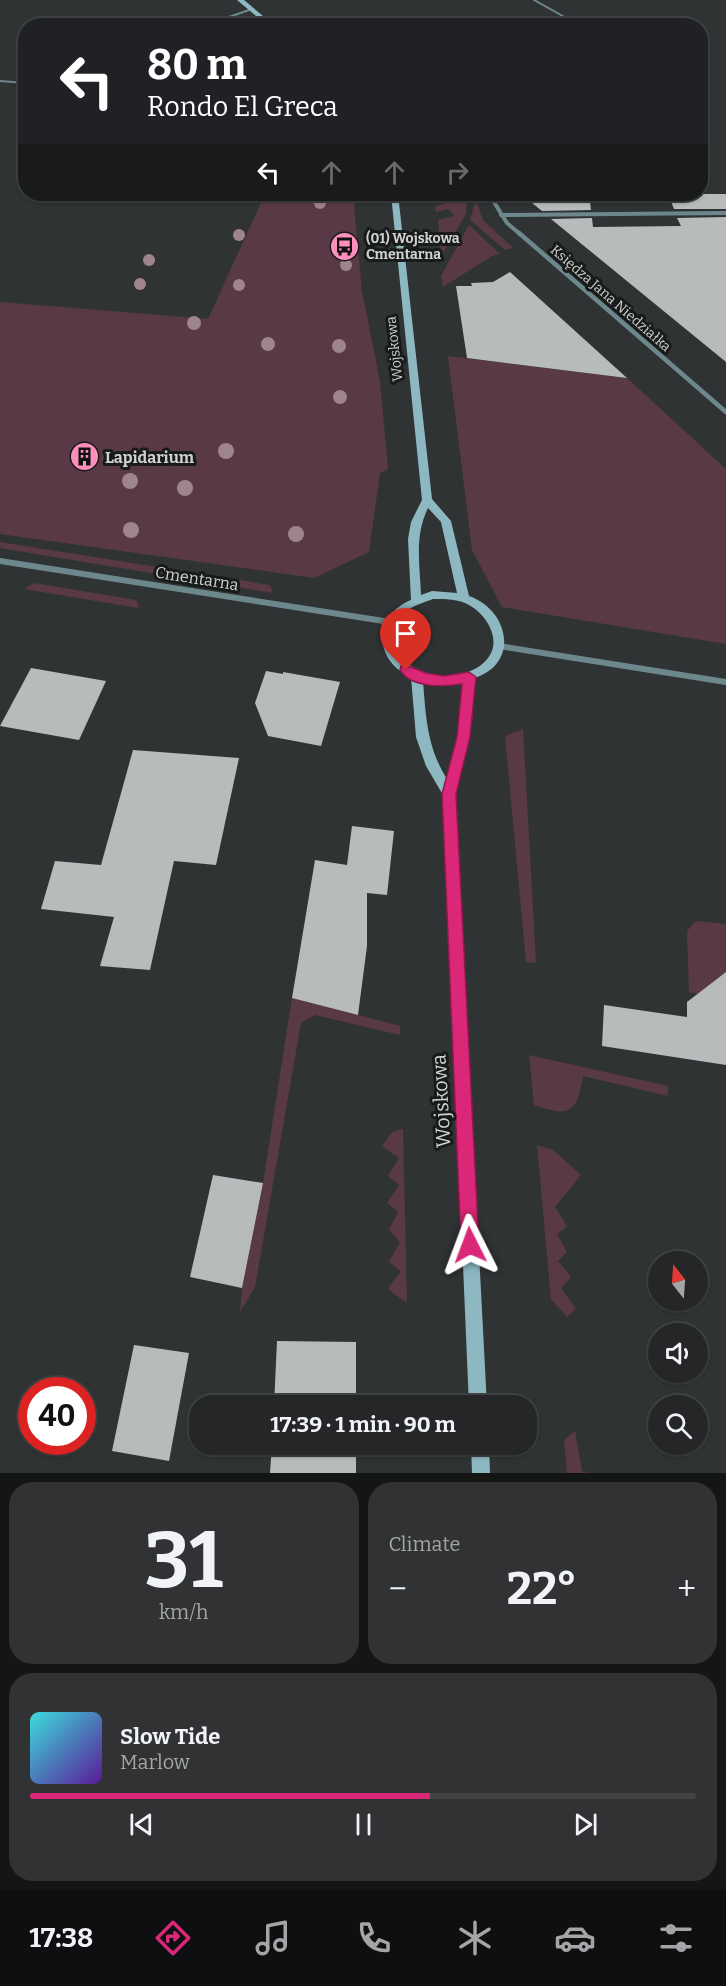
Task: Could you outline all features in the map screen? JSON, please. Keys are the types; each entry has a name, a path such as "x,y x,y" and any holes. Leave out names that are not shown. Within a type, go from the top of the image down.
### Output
{"street":[{"path":"240,0 263,18"},
{"name":"Wojskowa","path":"395,201 427,500 416,522 413,539 416,600"},
{"name":"Księdza Jana Niedziałka","path":"493,201 501,215 726,412"},
{"path":"501,215 726,213"},
{"path":"427,500 446,521 464,599"},
{"name":"Cmentarna","path":"0,561 390,622"},
{"path":"432,595 464,599 488,612 497,626 499,646 495,658 483,671 469,677 444,681 424,678 406,670 393,656 387,643 390,622 402,607 432,595"},
{"path":"499,646 726,682"},
{"name":"Wojskowa","path":"417,674 422,737 432,766 449,794"},
{"name":"Wojskowa","path":"469,677 463,737 449,794 477,1395"},
{"path":"480,1455 481,1473"}],"lane":[{"path":"534,0 566,18"},
{"path":"229,18 252,9"},
{"path":"0,81 18,82"}],"shaded area":[{"path":"262,201 356,201 354,206 362,291 380,381 388,469 380,473 369,552 314,578 0,534 0,302 208,319"},
{"path":"451,201 467,201 466,214 441,257 438,220 454,216 449,209 436,212 435,207"},
{"path":"476,201 483,220 513,248 505,250 470,220"},
{"path":"469,225 500,254 492,256 443,287 441,276"},
{"path":"448,356 627,378 726,469 726,644 502,607 472,550"},
{"path":"0,542 270,585 273,593 0,548"},
{"path":"34,583 136,600 139,606 138,608 24,589"},
{"path":"523,729 536,963 526,962 505,736"},
{"path":"696,921 726,924 726,972 698,994 689,992 687,931"},
{"path":"292,998 400,1026 400,1035 315,1015 301,1023 255,1287 240,1312 242,1288 263,1183"},
{"path":"529,1055 668,1086 668,1096 583,1076 581,1089 574,1105 563,1111 546,1109 534,1105"},
{"path":"403,1129 407,1303 389,1290 401,1271 389,1262 400,1242 389,1230 398,1212 387,1203 399,1185 388,1176 399,1158 382,1146 392,1132"},
{"path":"537,1145 553,1150 581,1175 555,1207 567,1226 557,1234 567,1252 558,1261 571,1277 561,1288 576,1309 567,1317 551,1299"},
{"path":"575,1431 582,1471 587,1473 567,1473 564,1440"}],"building":[{"path":"708,194 726,194 726,209 674,209 671,201 708,201"},
{"path":"530,201 590,201 591,210 542,211"},
{"path":"726,217 726,362 551,219 592,218 593,227 681,226 677,218"},
{"path":"510,272 627,378 467,358 456,286 493,282"},
{"path":"31,668 106,681 79,740 0,726"},
{"path":"266,671 340,682 321,746 268,736 255,703"},
{"path":"133,750 239,758 216,865 174,861 150,970 100,966 114,917 41,909 55,861 101,865"},
{"path":"352,826 394,831 387,895 367,893 367,946 358,1015 292,998 315,860 347,865"},
{"path":"726,972 726,1065 602,1046 604,1005 687,1017 687,1002"},
{"path":"213,1175 263,1183 242,1288 190,1277"},
{"path":"277,1341 356,1342 356,1395 275,1395"},
{"path":"134,1345 189,1353 169,1461 112,1451"},
{"path":"271,1455 356,1455 356,1473 270,1473"}],"place":[{"name":"(01) Wojskowa Cmentarna","path":"345,246"},
{"name":"Lapidarium","path":"84,457"}],"route":[{"path":"406,670 424,678 444,681 469,677 463,737 449,794 470,1245"}]}
